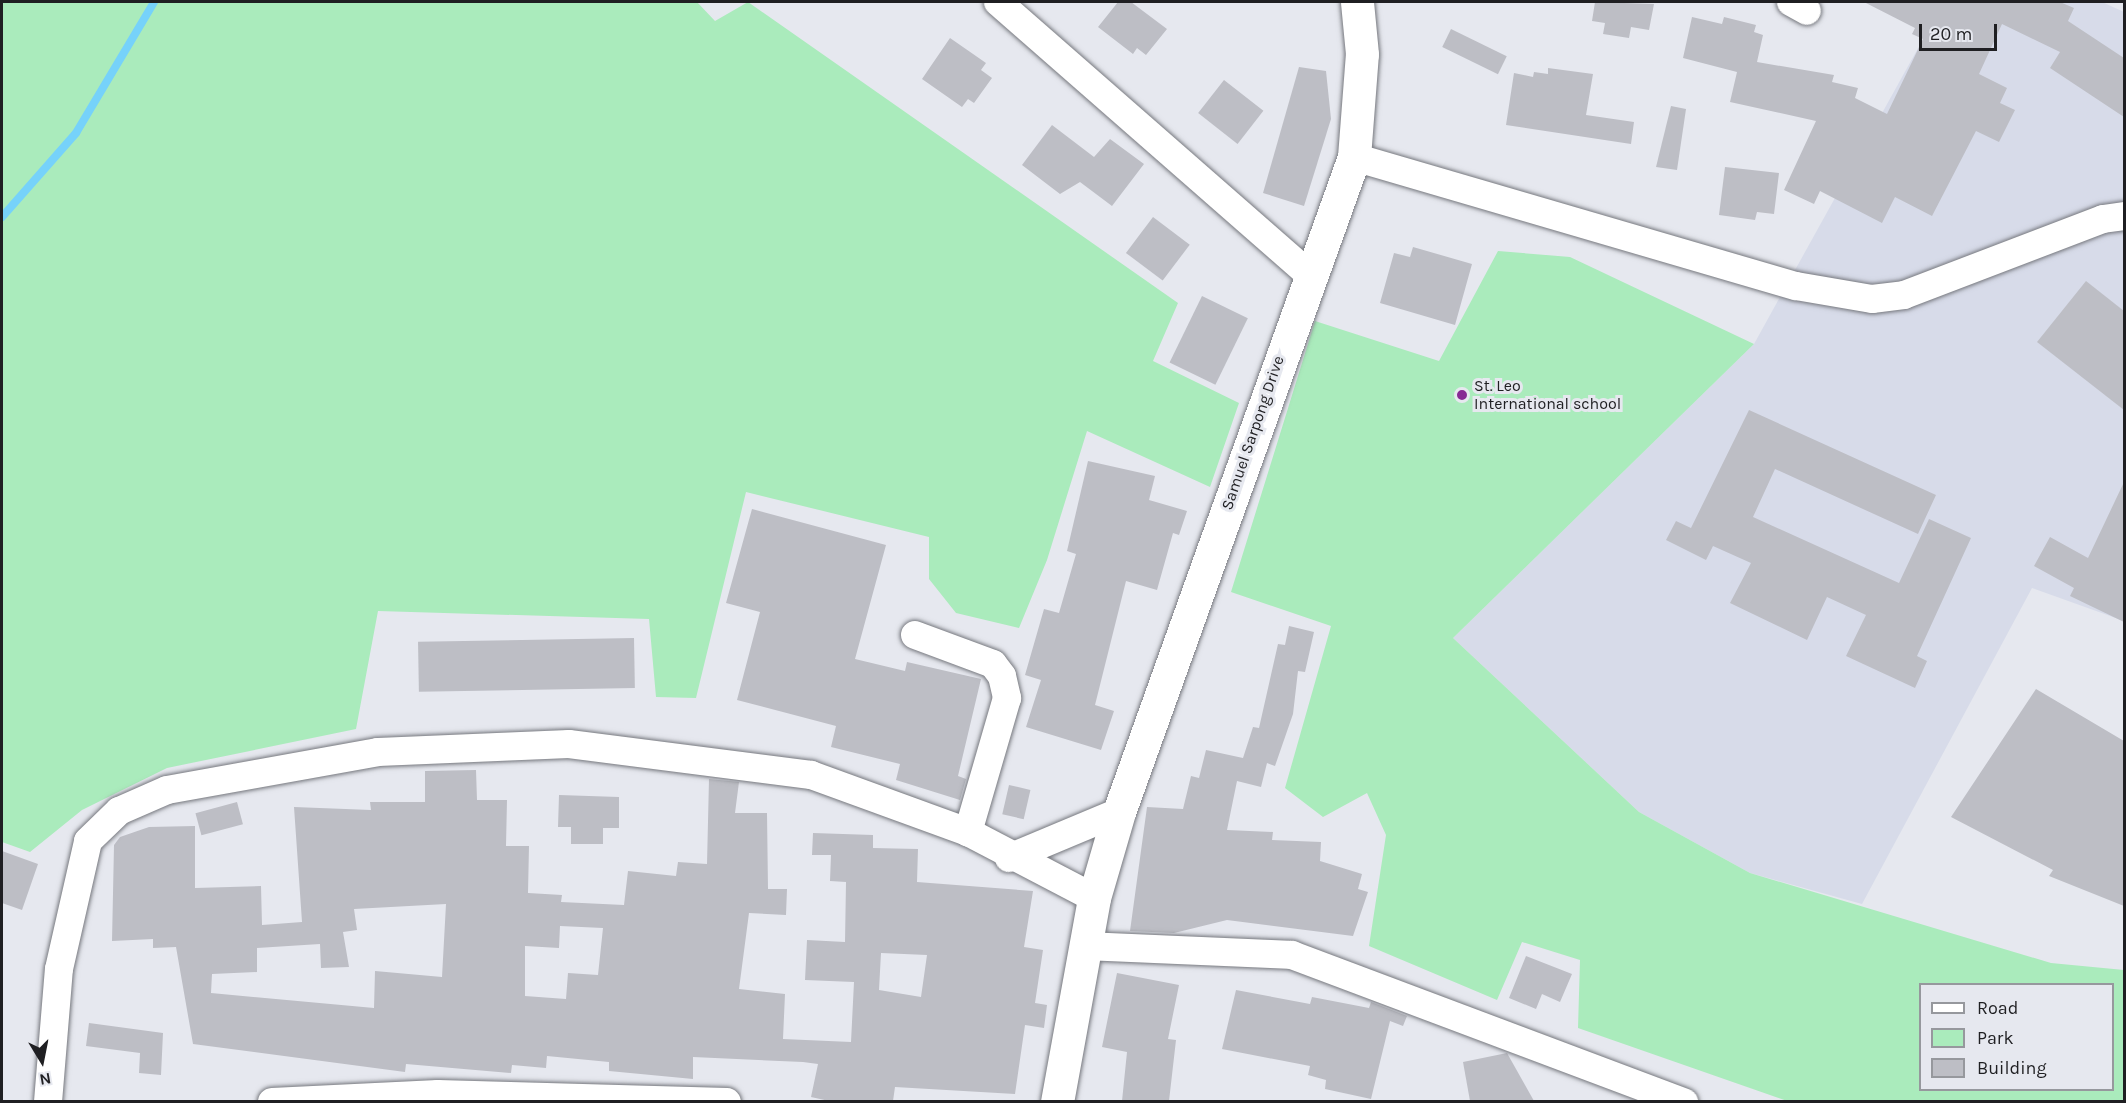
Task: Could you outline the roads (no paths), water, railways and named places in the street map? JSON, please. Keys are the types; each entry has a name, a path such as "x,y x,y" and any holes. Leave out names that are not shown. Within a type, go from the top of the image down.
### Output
{"street":[{"path":"998,2 1309,274"},
{"name":"Samuel Sarpong Drive","path":"1057,1101 1094,898 1119,812 1309,274 1354,157 1362,54 1357,2"},
{"path":"1354,157 1796,286 1872,300 1904,295 2103,219 2124,216"},
{"path":"915,635 993,664 1002,676 1007,698 968,832"},
{"path":"48,1101 59,969 88,842 119,811 167,790 378,752 569,744 811,775 968,832 1009,858 1094,898"},
{"path":"1009,858 1119,812"},
{"path":"1087,946 1301,957 1684,1101"},
{"path":"272,1101 438,1094 727,1101"}],"waterway":[{"path":"2,217 76,133 154,2"}],"place":[{"name":"St. Leo International school","path":"1462,395"}]}
